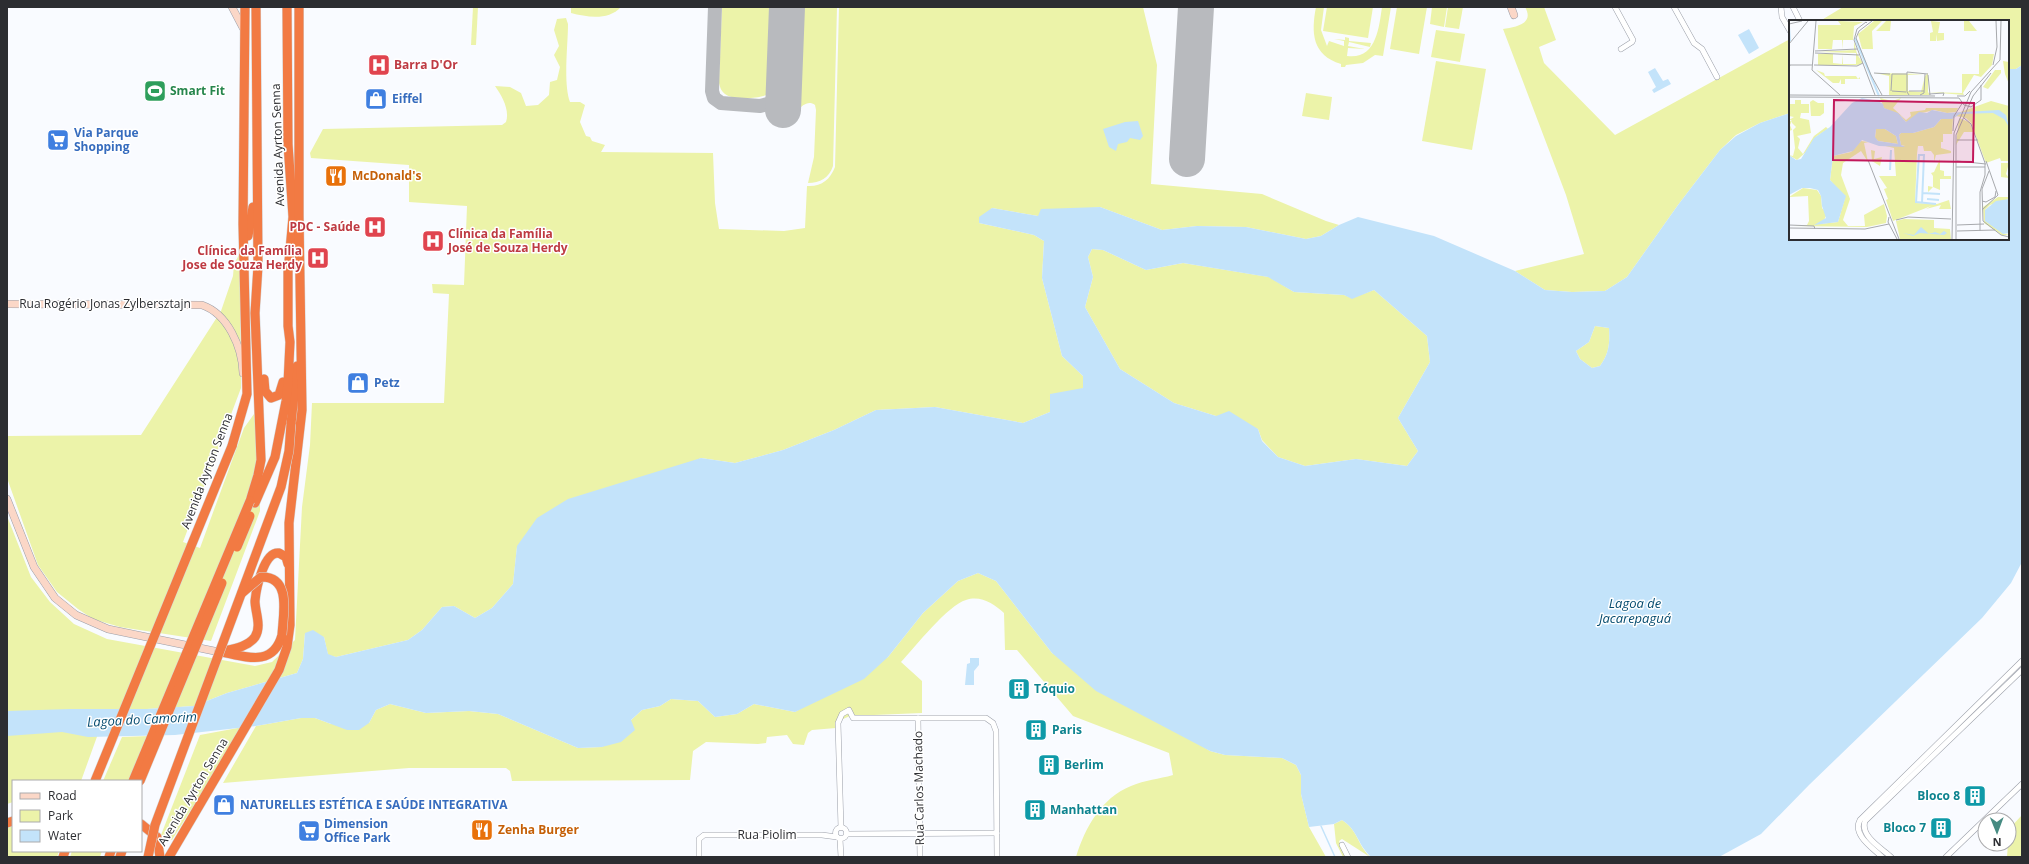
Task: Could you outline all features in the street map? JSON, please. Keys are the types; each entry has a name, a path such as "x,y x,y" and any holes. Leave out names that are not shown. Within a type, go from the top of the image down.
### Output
{"highway":[{"name":"Avenida Ayrton Senna","path":"95,780 232,446 247,394 247,325 243,224 246,34 245,7"},
{"name":"Avenida Ayrton Senna","path":"140,780 252,502 258,475 260,460 260,410 255,313 258,266 256,7"},
{"name":"Avenida Ayrton Senna","path":"133,780 252,502 275,457 285,409 290,342 288,326 288,272 293,217 288,144 287,7"},
{"name":"Avenida Ayrton Senna","path":"169,857 274,680 283,662 289,638 289,523 302,410 300,345 299,7"},
{"path":"288,144 293,127 299,70"},
{"path":"245,267 250,222 257,190"},
{"path":"258,266 261,300 264,386 266,394 271,398 277,397 282,391 288,326"},
{"path":"247,325 255,392 260,410"},
{"name":"Avenida Ayrton Senna","path":"148,857 155,825 281,487 289,451 300,345"},
{"path":"219,652 241,646 254,638 258,621 255,598 264,567 269,556 276,552 284,554 290,573"},
{"path":"219,652 257,658 266,656 274,651 282,635 283,593 277,581 271,578 261,577 241,594"},
{"path":"142,825 156,838 160,857"}],"street":[{"path":"232,7 246,34"},
{"path":"1511,7 1514,15"},
{"path":"1614,7 1633,40 1621,49"},
{"path":"1674,7 1694,43 1702,49 1717,77"},
{"path":"1782,7 1782,14 1789,29"},
{"path":"1793,7 1800,20"},
{"name":"Rua Rogério Jonas Zylbersztajn","path":"7,304 196,303 205,306 216,312 226,323 237,348 243,370 243,410"},
{"path":"7,499 34,567 55,598 76,615 91,623 108,629 219,652"},
{"path":"1882,857 1861,836 1858,830 1860,820 1932,752 2022,661"},
{"path":"1932,752 2022,670"},
{"path":"1998,684 2002,689"},
{"path":"846,834 845,830 841,828 838,723 842,714 849,710 853,718 986,718 993,723 996,731 997,857"},
{"name":"Rua Carlos Machado","path":"918,718 920,857"},
{"path":"1946,857 2022,784"},
{"path":"1871,811 1863,827 1865,833 1891,857"},
{"path":"841,828 836,831 841,857"},
{"path":"838,838 844,838 846,834 997,833"},
{"name":"Rua Piolim","path":"699,857 699,839 704,835 822,835 838,838"},
{"path":"1342,845 1348,857"}],"green space":[{"path":"473,7 478,7 476,45 471,45"},
{"path":"571,7 621,7 604,16 590,17 571,13"},
{"path":"722,7 773,7 771,82 766,95 751,98 739,98 728,96 721,89 719,83"},
{"path":"802,7 837,7 833,166 829,174 824,179 808,183 814,157 816,110 815,105 810,103 805,104 798,110"},
{"path":"839,7 1143,7 1157,65 1151,184 1262,194 1339,225 1321,236 1306,239 1246,227 1197,226 1162,230 1100,207 1038,216 992,208 979,223 1034,235 1044,241 1042,278 1062,356 1083,376 1083,388 1050,412 1023,423 935,407 876,410 834,430 783,450 735,463 701,458 517,547 513,584 492,608 475,618 454,606 442,607 422,630 408,640 336,657 328,655 324,637 305,633 303,659 297,673 227,693 194,706 147,709 107,709 81,780 12,780 12,802 7,804 7,516 31,577 50,602 74,624 107,639 255,666 272,662 295,640 302,507 310,445 312,403 444,403 449,294 433,293 432,284 464,285 467,206 409,202 409,165 311,158 310,153 323,129 502,125 506,122 507,113 503,99 495,86 510,87 521,93 526,106 538,105 549,95 550,82 557,80 560,67 554,55 559,46 554,30 557,19 566,18 568,24 566,75 568,94 570,102 580,102 585,105 580,122 586,136 590,137 592,141 605,145 601,152 713,153 715,203 719,229 784,231 805,228 807,186 817,185 824,182 828,179 835,167"},
{"path":"1316,7 1324,7 1321,30 1327,46 1329,41 1344,46 1344,41 1334,39 1345,40 1345,37 1349,38 1349,41 1371,43 1370,47 1349,42 1348,46 1365,49 1348,48 1347,56 1357,56 1370,48 1374,41 1382,7 1391,7 1383,56 1375,55 1363,63 1341,67 1341,64 1324,55 1319,49 1314,34 1314,17"},
{"path":"1327,7 1373,7 1368,38 1323,31"},
{"path":"1397,7 1427,7 1419,54 1390,49"},
{"path":"1432,7 1447,7 1444,27 1430,24"},
{"path":"1448,7 1463,7 1459,29 1445,27"},
{"path":"1525,7 1544,7 1556,40 1539,47 1544,63 1615,135 1789,40 1789,113 1760,123 1736,135 1720,150 1678,205 1627,277 1605,291 1572,292 1545,290 1515,271 1584,254 1566,195 1503,29 1522,24 1526,21 1527,13"},
{"path":"1843,7 2022,7 2022,65 2016,69 2009,69 2009,20 1822,20"},
{"path":"1436,30 1465,34 1460,62 1431,57"},
{"path":"1436,61 1486,69 1472,150 1422,141"},
{"path":"1306,93 1332,97 1329,120 1302,116"},
{"path":"1092,249 1103,250 1146,270 1183,263 1269,277 1294,292 1344,295 1352,298 1374,290 1427,336 1430,362 1398,418 1418,451 1407,466 1356,459 1305,466 1278,457 1262,440 1258,429 1174,403 1120,369 1085,307 1093,277 1088,257"},
{"path":"240,253 241,388 183,542 200,548 244,428 254,414 260,455 260,511 211,641 120,627 93,619 57,592 38,565 7,478 7,436 141,435 221,311 233,276 234,264"},
{"path":"1595,326 1609,328 1609,343 1607,353 1600,366 1592,368 1580,359 1576,351 1589,342"},
{"path":"978,573 996,581 1052,653 1210,751 1225,755 1282,758 1296,765 1301,775 1301,794 1309,827 1326,857 1076,857 1089,825 1111,798 1120,791 1136,784 1173,775 1169,753 1073,716 1017,650 1005,650 1004,613 987,601 977,599 966,600 950,610 932,627 901,662 922,681 922,713 850,716 843,719 836,728 812,730 808,733 804,745 793,744 787,735 767,737 766,743 758,744 706,742 693,751 690,780 512,781 510,771 506,768 409,768 223,783 256,726 301,718 315,718 331,724 369,723 376,710 390,704 426,713 469,711 498,714 578,748 602,747 642,710 660,706 671,699 698,701 715,717 737,714 754,704 795,712 888,657 923,613 958,581"},
{"path":"243,727 172,840 161,835 200,735"},
{"path":"149,736 132,780 103,780 122,737"},
{"path":"2022,815 2022,857 2007,857 2007,852 2017,852 2017,820"},
{"path":"1342,820 1351,828 1362,847 1370,857 1342,839 1339,841 1346,857 1343,857 1336,843 1334,824"},
{"path":"12,826 12,852 59,852 57,857 7,857 7,828"},
{"path":"72,852 102,852 100,857 70,857"}],"water":[{"path":"1749,29 1759,48 1749,54 1738,35"},
{"name":"Lagoa de Jacarepaguá","path":"2022,65 2022,562 2011,583 1982,618 1809,785 1761,834 1719,857 1371,857 1366,852 1355,833 1342,820 1334,824 1309,827 1301,794 1301,775 1296,765 1282,758 1225,755 1210,751 1096,691 1052,653 996,581 978,573 958,581 923,613 888,657 864,679 795,712 754,704 737,714 715,717 698,701 671,699 660,706 642,710 631,720 635,730 621,742 602,747 578,748 498,714 469,711 426,713 390,704 376,710 369,723 359,730 347,730 315,718 301,718 256,726 175,735 88,737 62,732 7,736 7,711 147,709 194,706 227,693 297,673 303,659 305,633 313,630 324,637 328,654 336,657 408,640 422,630 442,607 454,606 475,618 492,608 513,584 517,546 537,518 568,499 701,458 735,463 783,450 834,430 876,410 935,407 1023,423 1050,412 1050,394 1083,388 1083,376 1062,356 1042,278 1044,241 1034,235 979,223 979,217 992,208 1038,216 1041,209 1100,207 1162,230 1197,226 1246,227 1306,239 1321,236 1339,225 1358,217 1434,236 1515,271 1545,290 1572,292 1605,291 1627,277 1678,205 1720,150 1736,136 1760,123 1789,113 1789,240 2009,240 2009,69 2016,69","holes":["1092,249 1103,250 1146,270 1183,263 1268,277 1294,292 1344,295 1352,299 1374,290 1427,336 1430,362 1398,418 1418,451 1407,466 1356,459 1305,466 1278,457 1262,441 1258,429 1229,411 1216,416 1174,403 1120,369 1085,307 1093,277 1088,257","1595,326 1609,328 1607,353 1600,366 1592,368 1580,359 1576,351 1589,342"]},
{"path":"1655,68 1663,81 1668,79 1671,84 1654,93 1652,90 1656,87 1648,72"},
{"path":"1138,121 1143,136 1140,140 1130,138 1127,142 1118,144 1116,151 1109,147 1103,129 1125,122"},
{"path":"970,658 979,658 979,665 974,671 974,685 965,685 967,664 970,663"}],"waterway":[{"path":"1321,826 1335,857"}],"taxiway":[{"path":"715,7 712,91 714,98 721,103 760,106 771,103 784,90"}],"runway":[{"path":"783,110 787,7"},
{"path":"1187,159 1196,7"}],"place":[{"name":"Barra D'Or","path":"379,65"},
{"name":"Smart Fit","path":"155,91"},
{"name":"Eiffel","path":"376,99"},
{"name":"Via Parque Shopping","path":"58,140"},
{"name":"McDonald's","path":"336,176"},
{"name":"PDC - Saúde","path":"375,227"},
{"name":"Clínica da Família José de Souza Herdy","path":"433,241"},
{"name":"Clínica da Família Jose de Souza Herdy","path":"318,258"},
{"name":"Petz","path":"358,383"},
{"name":"Tóquio","path":"1019,689"},
{"name":"Paris","path":"1036,730"},
{"name":"Berlim","path":"1049,765"},
{"name":"Bloco 8","path":"1975,796"},
{"name":"NATURELLES ESTÉTICA E SAÚDE INTEGRATIVA","path":"224,805"},
{"name":"Manhattan","path":"1035,810"},
{"name":"Bloco 7","path":"1941,828"},
{"name":"Zenha Burger","path":"482,830"},
{"name":"Dimension Office Park","path":"309,831"}],"water label":[{"name":"Lagoa do Camorim","path":"142,719"}]}
